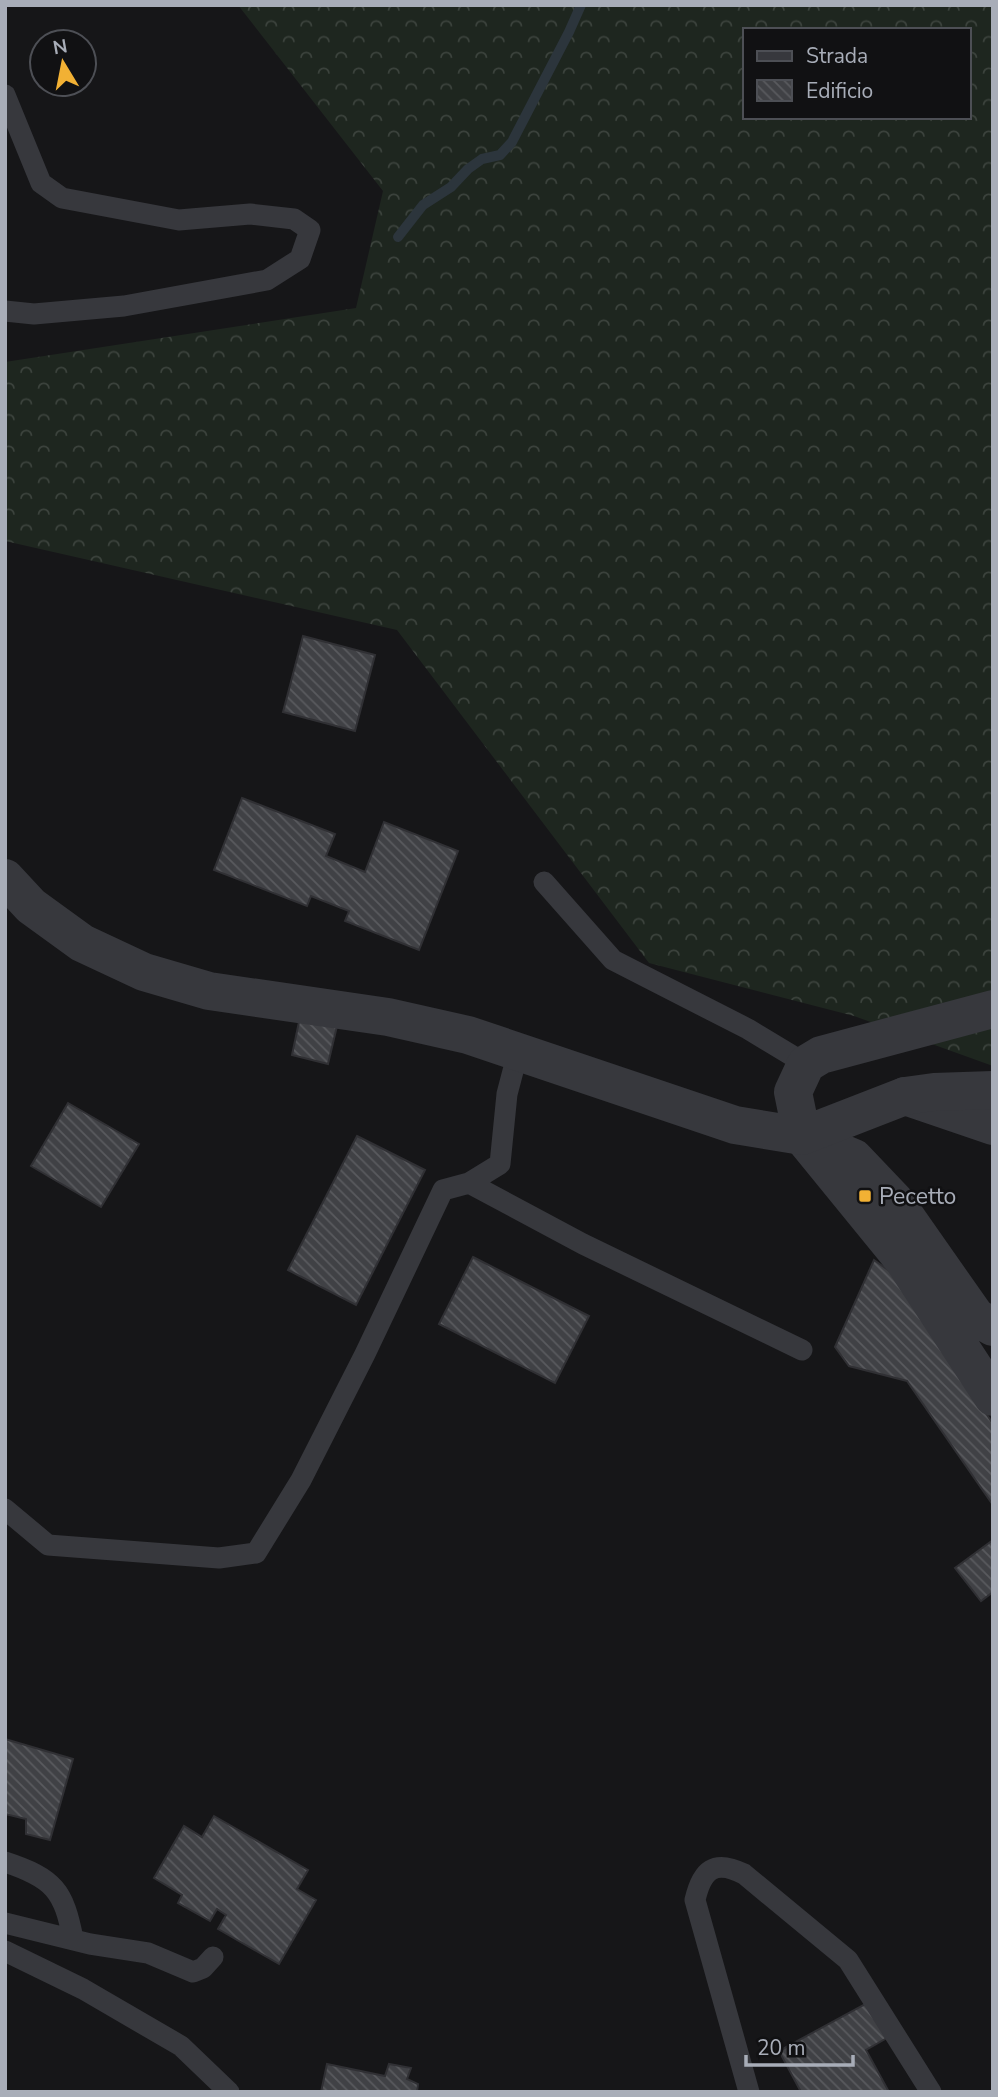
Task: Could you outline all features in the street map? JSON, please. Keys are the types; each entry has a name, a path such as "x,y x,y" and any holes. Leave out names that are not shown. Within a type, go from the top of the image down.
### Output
{"street":[{"path":"5,878 31,906 82,943 144,972 209,991 388,1017 468,1035 735,1125 802,1136 854,1157 894,1200 976,1317 993,1327"},
{"path":"993,1009 821,1055 806,1063 793,1092 802,1136 904,1261 993,1396"},
{"path":"802,1136 905,1097 934,1092 993,1090"},
{"path":"905,1097 993,1126"}],"lane":[{"path":"5,95 41,183 62,198 179,220 250,214 294,219 310,230 300,259 267,280 124,306 34,314 5,311"},
{"path":"544,882 613,960 748,1029 806,1063"},
{"path":"5,1509 48,1545 219,1558 256,1553 301,1480 443,1190 469,1183 500,1164 507,1094 517,1052"},
{"path":"469,1183 583,1244 802,1350"},
{"path":"5,1862 54,1885 67,1909 73,1939"},
{"path":"749,2092 695,1900 704,1875 713,1869 729,1866 744,1874 848,1960 931,2092"},
{"path":"5,1923 148,1954 193,1972 203,1968 213,1957"},
{"path":"5,1951 83,1989 181,2046 229,2092"}],"green space":[{"path":"238,5 993,5 993,1066 854,1016 649,963 397,630 5,541 5,362 356,308 383,191"}],"building":[{"path":"303,636 375,655 355,731 283,712"},
{"path":"242,798 335,834 326,856 365,872 384,822 458,851 419,950 345,921 349,911 311,896 307,906 214,870"},
{"path":"300,1017 337,1026 328,1064 292,1055"},
{"path":"68,1103 139,1144 101,1207 31,1166"},
{"path":"357,1136 425,1170 356,1305 288,1270"},
{"path":"473,1257 589,1316 555,1383 439,1324"},
{"path":"874,1260 898,1277 993,1424 993,1505 907,1381 849,1366 835,1347"},
{"path":"993,1540 993,1592 981,1601 955,1568"},
{"path":"5,1739 73,1759 50,1840 26,1834 26,1819 5,1814"},
{"path":"214,1816 308,1870 297,1889 316,1900 279,1964 218,1929 226,1915 217,1909 210,1921 178,1903 182,1895 154,1878 184,1826 202,1837"},
{"path":"867,2003 887,2038 866,2050 889,2092 801,2092 779,2051"},
{"path":"327,2064 385,2076 389,2064 411,2068 407,2079 418,2084 417,2092 321,2092"}],"waterway":[{"path":"398,237 423,205 451,187 482,159 500,155 512,142 581,5"}],"place":[{"name":"Pecetto","path":"865,1196"}]}
